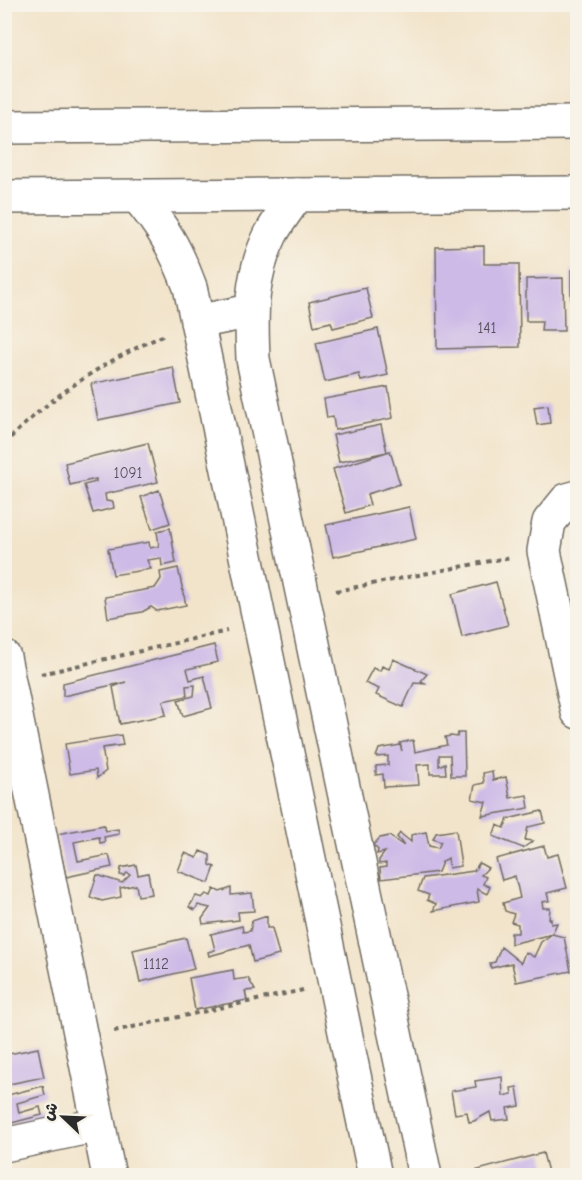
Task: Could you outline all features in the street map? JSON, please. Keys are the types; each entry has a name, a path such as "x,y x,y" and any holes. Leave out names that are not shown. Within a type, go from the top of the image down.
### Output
{"street":[{"path":"4,127 578,123"},
{"path":"4,197 578,193"},
{"path":"297,195 271,234 255,278 250,311 252,359 424,1176"},
{"path":"137,196 159,223 177,254 190,287 375,1176"},
{"path":"197,322 250,311"},
{"path":"578,496 567,500 549,522 544,551 578,712"},
{"path":"7,670 109,1176"},
{"path":"4,1144 98,1125"}],"path":[{"path":"4,444 26,422 78,381 135,347 197,322"},
{"path":"303,597 544,551"},
{"path":"7,670 260,623"},
{"path":"81,1038 335,983"}],"building":[{"path":"573,47 578,47 578,71 573,71"},
{"path":"484,246 484,264 519,264 520,347 437,349 436,247"},
{"path":"571,270 578,270 578,306 571,306"},
{"path":"563,278 564,331 541,331 542,321 526,321 526,279"},
{"path":"366,288 373,318 333,328 331,322 314,326 309,302"},
{"path":"378,329 388,375 361,381 359,374 325,382 316,343"},
{"path":"574,353 578,353 578,410 576,410"},
{"path":"173,367 180,403 98,420 91,384"},
{"path":"388,387 393,418 335,430 333,417 327,418 324,399"},
{"path":"548,405 550,423 537,425 534,407"},
{"path":"381,425 387,452 339,462 333,435"},
{"path":"148,443 158,482 105,494 106,501 113,502 114,508 93,513 84,485 96,482 96,479 70,485 65,463"},
{"path":"390,451 400,484 367,494 370,505 346,513 333,469"},
{"path":"159,490 170,523 152,529 141,497"},
{"path":"409,507 416,539 333,557 326,525"},
{"path":"170,528 176,563 162,566 161,558 147,560 151,569 113,575 108,549 149,542 150,548 159,546 157,531"},
{"path":"178,568 186,605 157,611 151,607 142,612 108,618 105,597 155,588 161,579 160,572"},
{"path":"496,582 508,625 462,637 452,594"},
{"path":"214,645 218,662 187,669 190,680 204,676 212,708 183,716 178,700 194,696 195,685 186,686 187,696 163,701 166,715 120,724 113,687 126,682 63,696 63,683"},
{"path":"393,659 427,674 421,681 427,684 414,683 403,707 376,695 379,689 365,683 373,668 380,671 382,666 389,669"},
{"path":"458,733 464,733 465,776 451,776 450,755 439,755 439,766 445,763 446,774 430,774 430,764 417,765 419,785 384,787 383,774 376,775 376,766 388,765 388,756 376,757 379,749 400,745 402,751 400,743 413,740 415,752 447,745 445,737 457,737"},
{"path":"121,735 123,745 102,748 106,771 97,778 96,770 70,774 65,744"},
{"path":"492,771 493,780 506,777 510,798 527,795 529,808 482,816 486,802 472,799 475,785 484,783 483,773"},
{"path":"542,811 545,823 528,827 525,840 533,841 523,848 493,836 497,825 504,828 508,819"},
{"path":"104,825 105,831 118,829 119,834 104,837 105,842 100,843 99,837 74,842 78,861 109,855 112,867 66,877 57,834"},
{"path":"456,830 461,866 449,868 448,858 442,862 438,872 381,879 380,868 386,867 386,863 379,864 379,860 385,852 377,854 378,850 373,845 380,838 389,836 404,846 397,837 400,833 411,842 411,835 426,832 429,846 438,848 441,842 433,839 436,833"},
{"path":"544,846 547,857 558,854 567,888 547,893 549,901 542,902 543,908 550,908 551,924 557,923 552,934 511,944 511,933 518,933 518,924 511,922 514,914 505,911 503,903 520,898 515,876 502,880 496,859"},
{"path":"200,851 210,855 210,865 215,867 209,883 178,871 185,853 197,858"},
{"path":"479,863 488,868 481,875 486,877 483,884 490,887 487,894 477,889 479,902 433,911 436,904 427,900 429,895 418,891 423,878 474,871"},
{"path":"136,865 138,875 148,873 152,894 138,896 136,885 120,888 121,897 102,901 90,897 97,875 122,883 130,875 127,873 124,876 120,875 121,868"},
{"path":"231,888 231,895 252,893 254,911 238,912 239,920 203,924 202,919 210,908 198,905 195,910 189,907 196,896 202,898 206,894 211,896 214,889 220,892"},
{"path":"267,916 267,928 272,928 279,955 253,962 249,945 209,956 208,952 215,950 211,934 242,926 243,932 250,931 252,921"},
{"path":"552,934 564,937 571,971 516,982 512,963 491,968 490,963 495,962 501,947 521,963 525,952 534,957 541,942"},
{"path":"186,938 194,969 140,982 133,950"},
{"path":"233,970 234,980 248,978 255,990 245,991 247,1000 195,1010 189,978"},
{"path":"38,1048 44,1077 4,1085 4,1055"},
{"path":"502,1077 503,1096 512,1094 511,1088 517,1087 520,1106 507,1108 509,1119 492,1121 490,1112 469,1122 467,1112 455,1114 451,1091 476,1087 475,1081"},
{"path":"43,1086 45,1095 17,1103 19,1113 40,1107 42,1115 4,1125 4,1096"},
{"path":"543,1153 549,1176 459,1176 459,1175"}]}
